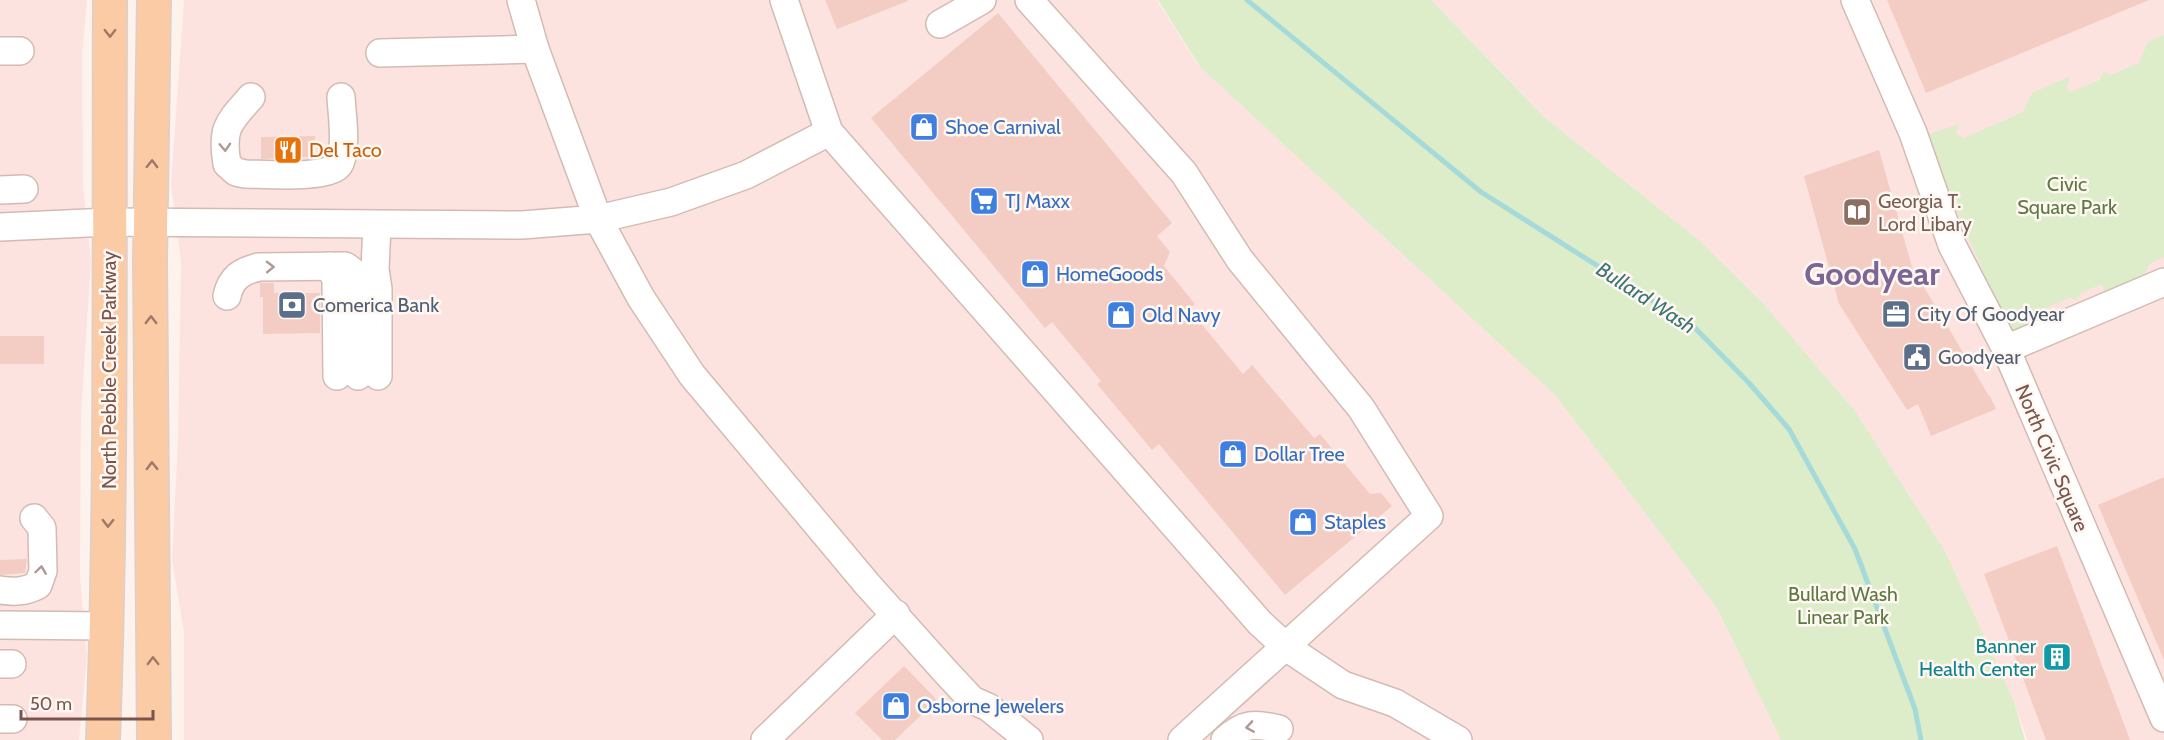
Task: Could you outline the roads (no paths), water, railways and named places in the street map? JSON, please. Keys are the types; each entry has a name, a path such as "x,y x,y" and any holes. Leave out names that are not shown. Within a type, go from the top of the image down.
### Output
{"main road":[{"name":"North Pebble Creek Parkway","path":"103,740 107,626 110,0"},
{"path":"154,0 151,222 154,740"}],"street":[{"path":"521,0 535,49 598,219 641,298 692,375 867,584 972,700 988,707 1029,740"},
{"path":"784,0 829,132 1260,623 1287,647 1343,685 1395,704 1458,740"},
{"path":"940,24 982,0"},
{"path":"1029,0 1184,173 1240,260 1361,408 1429,516 1182,740"},
{"name":"North Civic Square","path":"1856,0 1913,133 1952,245 2006,349 2164,718"},
{"path":"380,54 535,49"},
{"path":"250,97 229,122 225,135 227,164 236,172 245,174 317,174 332,171 339,165 343,152 341,97"},
{"path":"0,227 109,222 522,225 598,219 670,202 746,175 829,132"},
{"path":"227,296 229,284 236,276 249,269 329,266 326,279 349,376 378,289 375,269 377,225"},
{"path":"2006,349 2164,282"},
{"path":"0,590 15,592 28,590 38,585 43,571 42,528 34,518"},
{"path":"765,740 896,614"},
{"path":"0,625 107,626"},
{"path":"1225,740 1236,730 1247,725 1262,725 1279,729"}],"waterway":[{"name":"Bullard Wash","path":"1247,0 1481,192 1694,327 1749,383 1789,429 1855,549 1915,709 1921,740"}],"place":[{"name":"Shoe Carnival","path":"924,127"},
{"name":"Del Taco","path":"288,150"},
{"name":"TJ Maxx","path":"984,201"},
{"name":"Georgia T. Lord Libary","path":"1857,212"},
{"name":"HomeGoods","path":"1035,274"},
{"name":"Comerica Bank","path":"292,305"},
{"name":"City Of Goodyear","path":"1896,314"},
{"name":"Old Navy","path":"1121,315"},
{"name":"Goodyear","path":"1917,357"},
{"name":"Dollar Tree","path":"1233,454"},
{"name":"Staples","path":"1303,522"},
{"name":"Banner Health Center","path":"2057,657"},
{"name":"Osborne Jewelers","path":"896,706"}],"district":[{"name":"Goodyear","path":"1872,274"}],"park label":[{"name":"Civic Square Park","path":"2067,196"},
{"name":"Bullard Wash Linear Park","path":"1843,606"}]}
